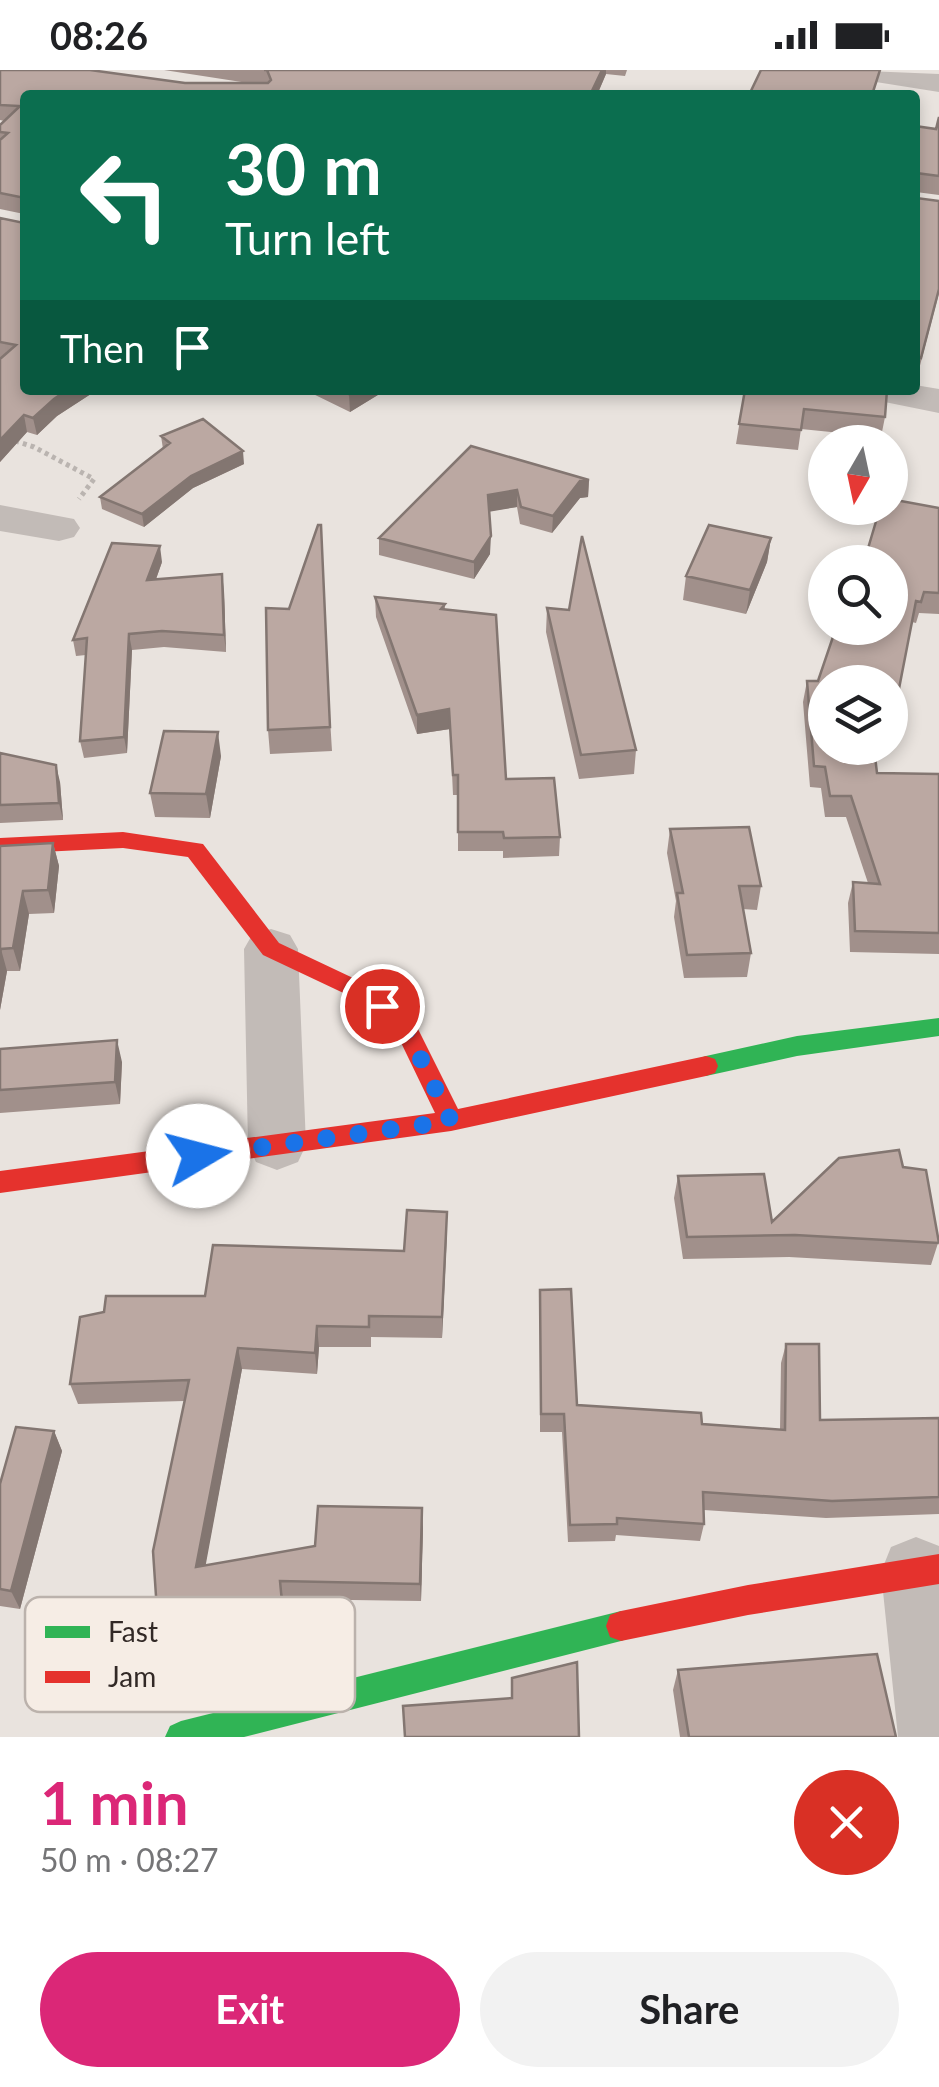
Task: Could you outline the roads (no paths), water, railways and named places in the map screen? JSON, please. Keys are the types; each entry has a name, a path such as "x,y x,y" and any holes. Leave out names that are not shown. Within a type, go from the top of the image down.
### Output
{"street":[{"path":"857,70 939,83"},
{"path":"906,395 939,401"},
{"path":"0,518 59,528"},
{"path":"0,846 96,841 176,845 195,850 270,949 362,992 402,1020 451,1121"},
{"path":"270,949 278,1145"},
{"path":"0,1182 451,1121 796,1046 939,1027"},
{"path":"355,1708 684,1611 927,1570 935,1737"},
{"path":"181,1737 321,1718"}]}
